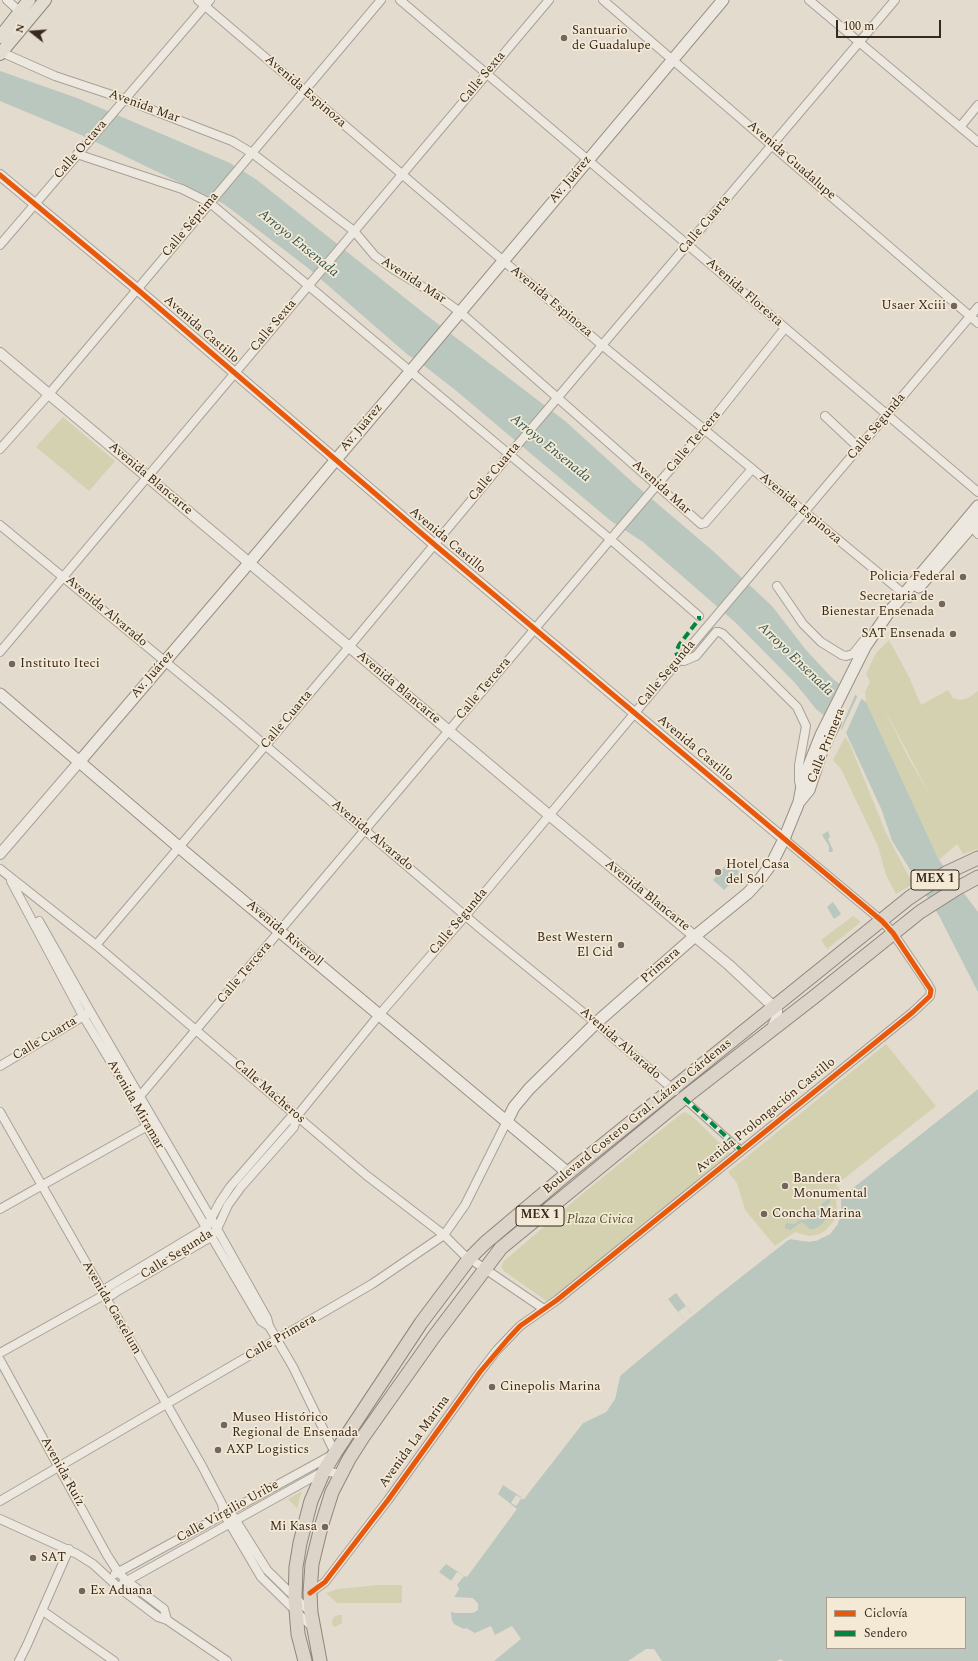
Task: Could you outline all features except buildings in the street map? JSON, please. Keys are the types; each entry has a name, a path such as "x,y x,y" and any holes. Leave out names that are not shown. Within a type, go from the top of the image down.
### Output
{"highway":[{"name":"Boulevard Costero Gral. Lázaro Cárdenas","path":"295,1604 296,1567 303,1528 311,1501 324,1471 421,1323 469,1259 568,1173 909,898 928,884 963,864 978,858"},
{"name":"Boulevard Costero Gral. Lázaro Cárdenas","path":"314,1628 311,1613 310,1594 312,1564 321,1527 332,1492 348,1459 428,1345 501,1248 684,1098 920,912 975,879"},
{"name":"MEX 1","path":"295,1604 298,1634 305,1661"},
{"name":"MEX 1","path":"314,1628 320,1661"}],"main road":[{"path":"0,37 28,0"},
{"path":"1,53 45,0"},
{"name":"Av. Juárez","path":"80,761 250,563 723,0"},
{"path":"906,596 978,506"},
{"path":"906,596 976,526"},
{"name":"Calle Primera","path":"799,802 806,789 825,736 857,667 879,632 906,596"},
{"name":"Avenida Riveroll","path":"0,694 180,848 568,1173"},
{"name":"Primera","path":"507,1121 514,1107 529,1089 596,1023 695,936 748,893 772,863 784,839 799,802"}],"street":[{"path":"7,0 19,10"},
{"name":"Avenida Espinoza","path":"198,0 207,3 304,91 603,346 906,596"},
{"name":"Calle Séptima","path":"0,449 49,394 381,0"},
{"name":"Avenida Floresta","path":"400,0 978,492"},
{"name":"Calle Sexta","path":"0,652 549,0"},
{"name":"Avenida Guadalupe","path":"603,0 978,323"},
{"path":"809,0 978,142"},
{"name":"Calle Cuarta","path":"96,945 180,848 512,452 556,402 895,0"},
{"name":"Calle Octava","path":"0,245 207,3"},
{"name":"Avenida Mar","path":"1,53 55,76 124,99 232,141 252,153 352,234 375,256 393,269 438,296 460,312 556,402 703,524 752,469"},
{"path":"960,126 978,105"},
{"path":"77,154 182,189 210,203 309,284 410,372 512,452 612,536 699,616"},
{"name":"Avenida Castillo","path":"0,175 36,203 435,545 882,921"},
{"name":"Calle Segunda","path":"0,1353 104,1295 112,1295 211,1236 217,1229 228,1205 241,1187 379,1015 466,915 681,657 978,307"},
{"name":"Calle Tercera","path":"137,1100 612,536 705,429 785,328"},
{"name":"Avenida Blancarte","path":"0,352 349,648 695,936 774,1006"},
{"path":"825,416 859,448"},
{"name":"Avenida Alvarado","path":"0,525 64,576 488,935 596,1023 742,1150"},
{"path":"777,586 803,624 821,642 846,656 853,654 872,632 879,632"},
{"path":"681,657 684,662 696,656 716,632 719,632 723,634 796,707 806,726 799,765 799,781 806,789"},
{"name":"Av. Juárez","path":"0,854 80,761"},
{"name":"Calle Macheros","path":"0,869 96,945 196,1030 294,1120 444,1236 469,1259 544,1309"},
{"name":"Avenida Miramar","path":"10,878 86,1014 137,1100 155,1122 212,1220 267,1318 269,1326 308,1397 335,1453"},
{"path":"36,923 51,910"},
{"name":"Avenida Prolongación Castillo","path":"544,1309 914,1012 930,996 931,990 893,934 882,921"},
{"path":"770,1031 778,1013 774,1006"},
{"name":"Calle Cuarta","path":"0,1066 86,1014"},
{"name":"Avenida Miramar","path":"137,1100 147,1127 261,1321 269,1326"},
{"name":"Avenida Gastelum","path":"0,1112 232,1521"},
{"name":"Calle Segunda","path":"104,1295 108,1287 206,1228 230,1187 294,1120"},
{"name":"Calle Primera","path":"0,1501 372,1284 444,1236 465,1205 507,1121"},
{"path":"0,1209 155,1122"},
{"name":"Avenida La Marina","path":"310,1594 325,1582 388,1500 497,1350 520,1326 544,1309"},
{"name":"Avenida Ruíz","path":"0,1360 107,1555 118,1572 127,1581 164,1609 167,1620"},
{"path":"335,1453 348,1459"},
{"name":"Calle Virgilio Uribe","path":"109,1578 335,1453"},
{"path":"324,1471 341,1474"},
{"name":"Calle Virgilio Uribe","path":"117,1586 324,1471"},
{"path":"0,1519 69,1549 93,1564 117,1586 158,1617 167,1620 227,1661"},
{"path":"232,1521 267,1570 314,1628"},
{"path":"232,1521 261,1577 295,1604 311,1613"},
{"path":"19,1661 43,1611 69,1549"},
{"path":"261,1577 267,1570"},
{"path":"43,1611 114,1661"}],"green space":[{"path":"63,417 115,461 89,491 36,447"},
{"path":"889,640 909,677 921,705 948,690 953,698 960,700 968,698 978,691 978,849 963,854 957,844 939,860 866,702 865,692 870,682 866,674 876,653","holes":["883,706 931,797 908,757"]},
{"path":"845,737 849,742 886,833 913,884 896,894 886,875 878,846 841,769 833,760"},
{"path":"853,916 861,922 827,949 821,940"},
{"path":"886,1044 936,1106 836,1185 843,1194 836,1200 836,1216 826,1230 820,1234 809,1236 795,1232 775,1246 745,1210 737,1183 728,1172"},
{"name":"Plaza Civica","path":"685,1112 693,1117 730,1153 556,1298 550,1301 545,1300 504,1271 501,1267 504,1261 581,1195"},
{"path":"302,1491 297,1508 288,1499"},
{"path":"377,1585 402,1585 402,1603 337,1603 326,1593 338,1589"},
{"path":"338,1615 342,1615 342,1623 335,1627 332,1625 332,1620"}],"water":[{"name":"Arroyo Ensenada","path":"0,71 77,98 230,163 257,180 425,314 565,421 639,488 713,551 772,606 806,650 834,680 866,702 939,860 978,912 978,992 939,916 892,841 882,811 846,733 816,709 795,683 736,623 643,542 611,521 454,389 408,355 308,268 224,204 79,134 0,101"},
{"path":"828,831 830,837 828,839 833,850 832,852 829,852 829,846 822,835"},
{"path":"728,863 741,873 724,890 713,880"},
{"path":"833,902 841,914 834,919 827,907"},
{"path":"978,1089 978,1661 783,1661 781,1659 777,1661 662,1661 654,1649 646,1649 628,1661 494,1661 521,1639 512,1626 495,1635 491,1626 475,1633 454,1624 451,1619 451,1611 454,1613 472,1613 475,1612 478,1604 472,1598 455,1598 454,1597 459,1589 457,1585 439,1572 446,1564 467,1577 495,1539 517,1509 498,1494 503,1485 524,1499 583,1423 606,1412 615,1399 620,1376 685,1321 668,1299 676,1293 693,1315 788,1240 791,1239 810,1242 830,1234 837,1225 841,1212 841,1199 844,1195"},
{"path":"831,1189 834,1190 835,1193 829,1204 824,1207 829,1215 821,1225 814,1229 810,1229 802,1222 790,1230 785,1228 787,1223 795,1224 799,1220 804,1220 809,1217 812,1213 821,1208 822,1204 828,1199 828,1192"}],"pier":[{"path":"840,682 856,693 840,730 823,717"},
{"path":"858,695 862,697 846,733 882,811 892,841 939,916 978,994 937,917 891,842 880,812 847,736 841,731"},
{"path":"978,1087 978,1089 844,1195 841,1199 840,1218 830,1234 816,1241 788,1240 724,1290 622,1374 620,1376 615,1399 606,1412 583,1423 524,1499 521,1499 516,1506 511,1503 516,1495 521,1498 525,1495 582,1421 599,1414 609,1405 615,1395 618,1375 684,1319 678,1312 686,1306 691,1313 693,1312 788,1238 816,1239 829,1233 836,1224 839,1198 842,1194"},
{"path":"457,1572 464,1576 457,1585 451,1581"},
{"path":"457,1585 459,1589 454,1597 472,1598 478,1604 478,1610 475,1612 454,1613 451,1611 472,1611 476,1609 475,1603 471,1600 455,1600 453,1598"}],"marked path":[{"path":"679,660 676,652 679,645 699,619 699,616"},
{"path":"684,1098 742,1151"}],"cycle path":[{"path":"0,175 137,289 435,545 882,921 893,933 931,990 930,996 913,1012 557,1300 520,1326 480,1372 388,1500 325,1582 310,1593"}],"place":[{"name":"Santuario de Guadalupe","path":"564,38"},
{"name":"Usaer Xciii","path":"954,306"},
{"name":"Policia Federal","path":"963,577"},
{"name":"Secretaria de Bienestar Ensenada","path":"942,604"},
{"name":"SAT Ensenada","path":"953,634"},
{"name":"Instituto Iteci","path":"12,664"},
{"name":"Hotel Casa del Sol","path":"718,872"},
{"name":"Best Western El Cid","path":"621,945"},
{"name":"Bandera Monumental","path":"785,1186"},
{"name":"Concha Marina","path":"764,1214"},
{"name":"Cinepolis Marina","path":"492,1387"},
{"name":"Museo Histórico Regional de Ensenada","path":"224,1425"},
{"name":"AXP Logistics","path":"218,1450"},
{"name":"Mi Kasa","path":"325,1527"},
{"name":"SAT","path":"33,1558"},
{"name":"Ex Aduana","path":"82,1591"}]}
